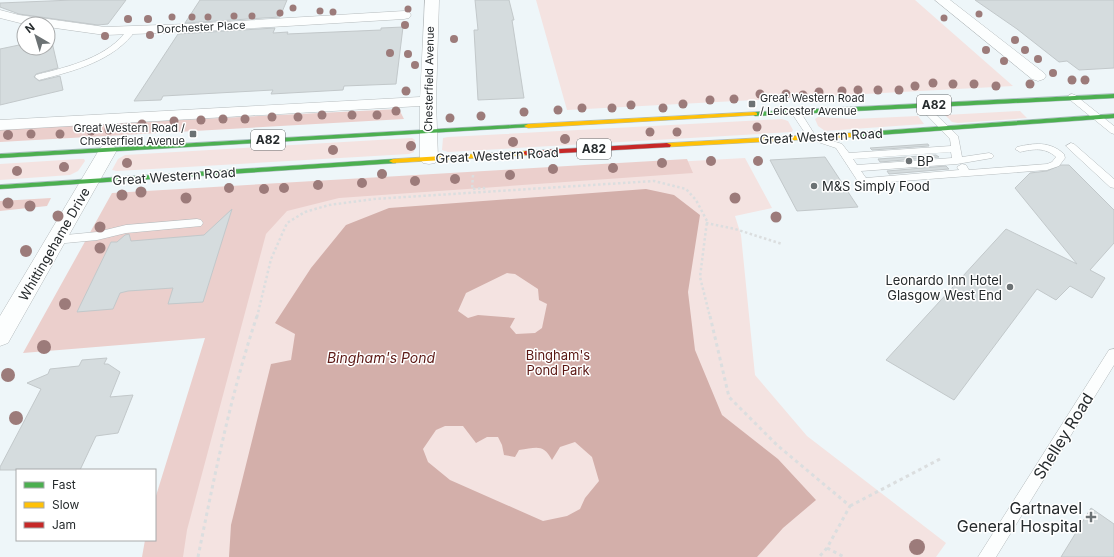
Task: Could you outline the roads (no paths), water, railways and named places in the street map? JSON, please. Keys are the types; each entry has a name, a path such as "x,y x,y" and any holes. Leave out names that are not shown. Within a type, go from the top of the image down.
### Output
{"main road":[{"name":"Great Western Road","path":"0,156 428,131 1114,96"},
{"name":"Great Western Road","path":"0,187 429,159 947,129 1114,116"}],"street":[{"name":"Chesterfield Avenue","path":"429,159 428,101 432,0"},
{"path":"942,0 1038,76"},
{"name":"Dorchester Place","path":"5,19 105,31 188,28 404,14"},
{"path":"0,125 428,101"},
{"name":"Whittingehame Drive","path":"0,338 108,150"}],"lane":[{"path":"39,77 72,68 103,55 122,43 129,36 132,30"},
{"path":"1072,98 1114,131"},
{"path":"921,105 955,138 957,161 966,173"},
{"path":"796,112 812,137 839,146 863,181 1047,167 1054,166 1060,160 1061,156 1056,150 1047,147 1033,146 1020,149"},
{"path":"1071,146 1114,184"},
{"path":"847,156 956,149"},
{"path":"854,168 957,161 989,156"},
{"path":"56,240 96,236 126,229 197,223"},
{"name":"Shelley Road","path":"986,557 1114,354"}],"water":[{"name":"Bingham's Pond","path":"646,189 674,195 700,215 688,292 695,350 722,415 778,459 816,500 783,528 757,557 229,557 231,525 271,364 291,360 295,334 275,323 311,268 346,225 389,208","holes":["507,273 515,274 538,289 539,300 547,304 542,328 535,333 516,334 510,327 515,318 478,315 468,318 458,311 466,293","445,426 463,426 476,443 487,437 498,437 502,445 504,455 515,457 519,450 538,448 545,451 552,460 560,447 575,442 592,457 599,481 585,498 580,509 567,516 543,521 450,480 428,462 423,449 436,430"]}],"place":[{"name":"Great Western Road / Leicester Avenue","path":"752,104"},
{"name":"Great Western Road / Chesterfield Avenue","path":"193,134"},
{"name":"BP","path":"909,161"},
{"name":"M&S Simply Food","path":"814,186"},
{"name":"Leonardo Inn Hotel Glasgow West End","path":"1010,287"},
{"name":"Gartnavel General Hospital","path":"1091,517"}],"park label":[{"name":"Bingham's Pond Park","path":"558,362"}]}
